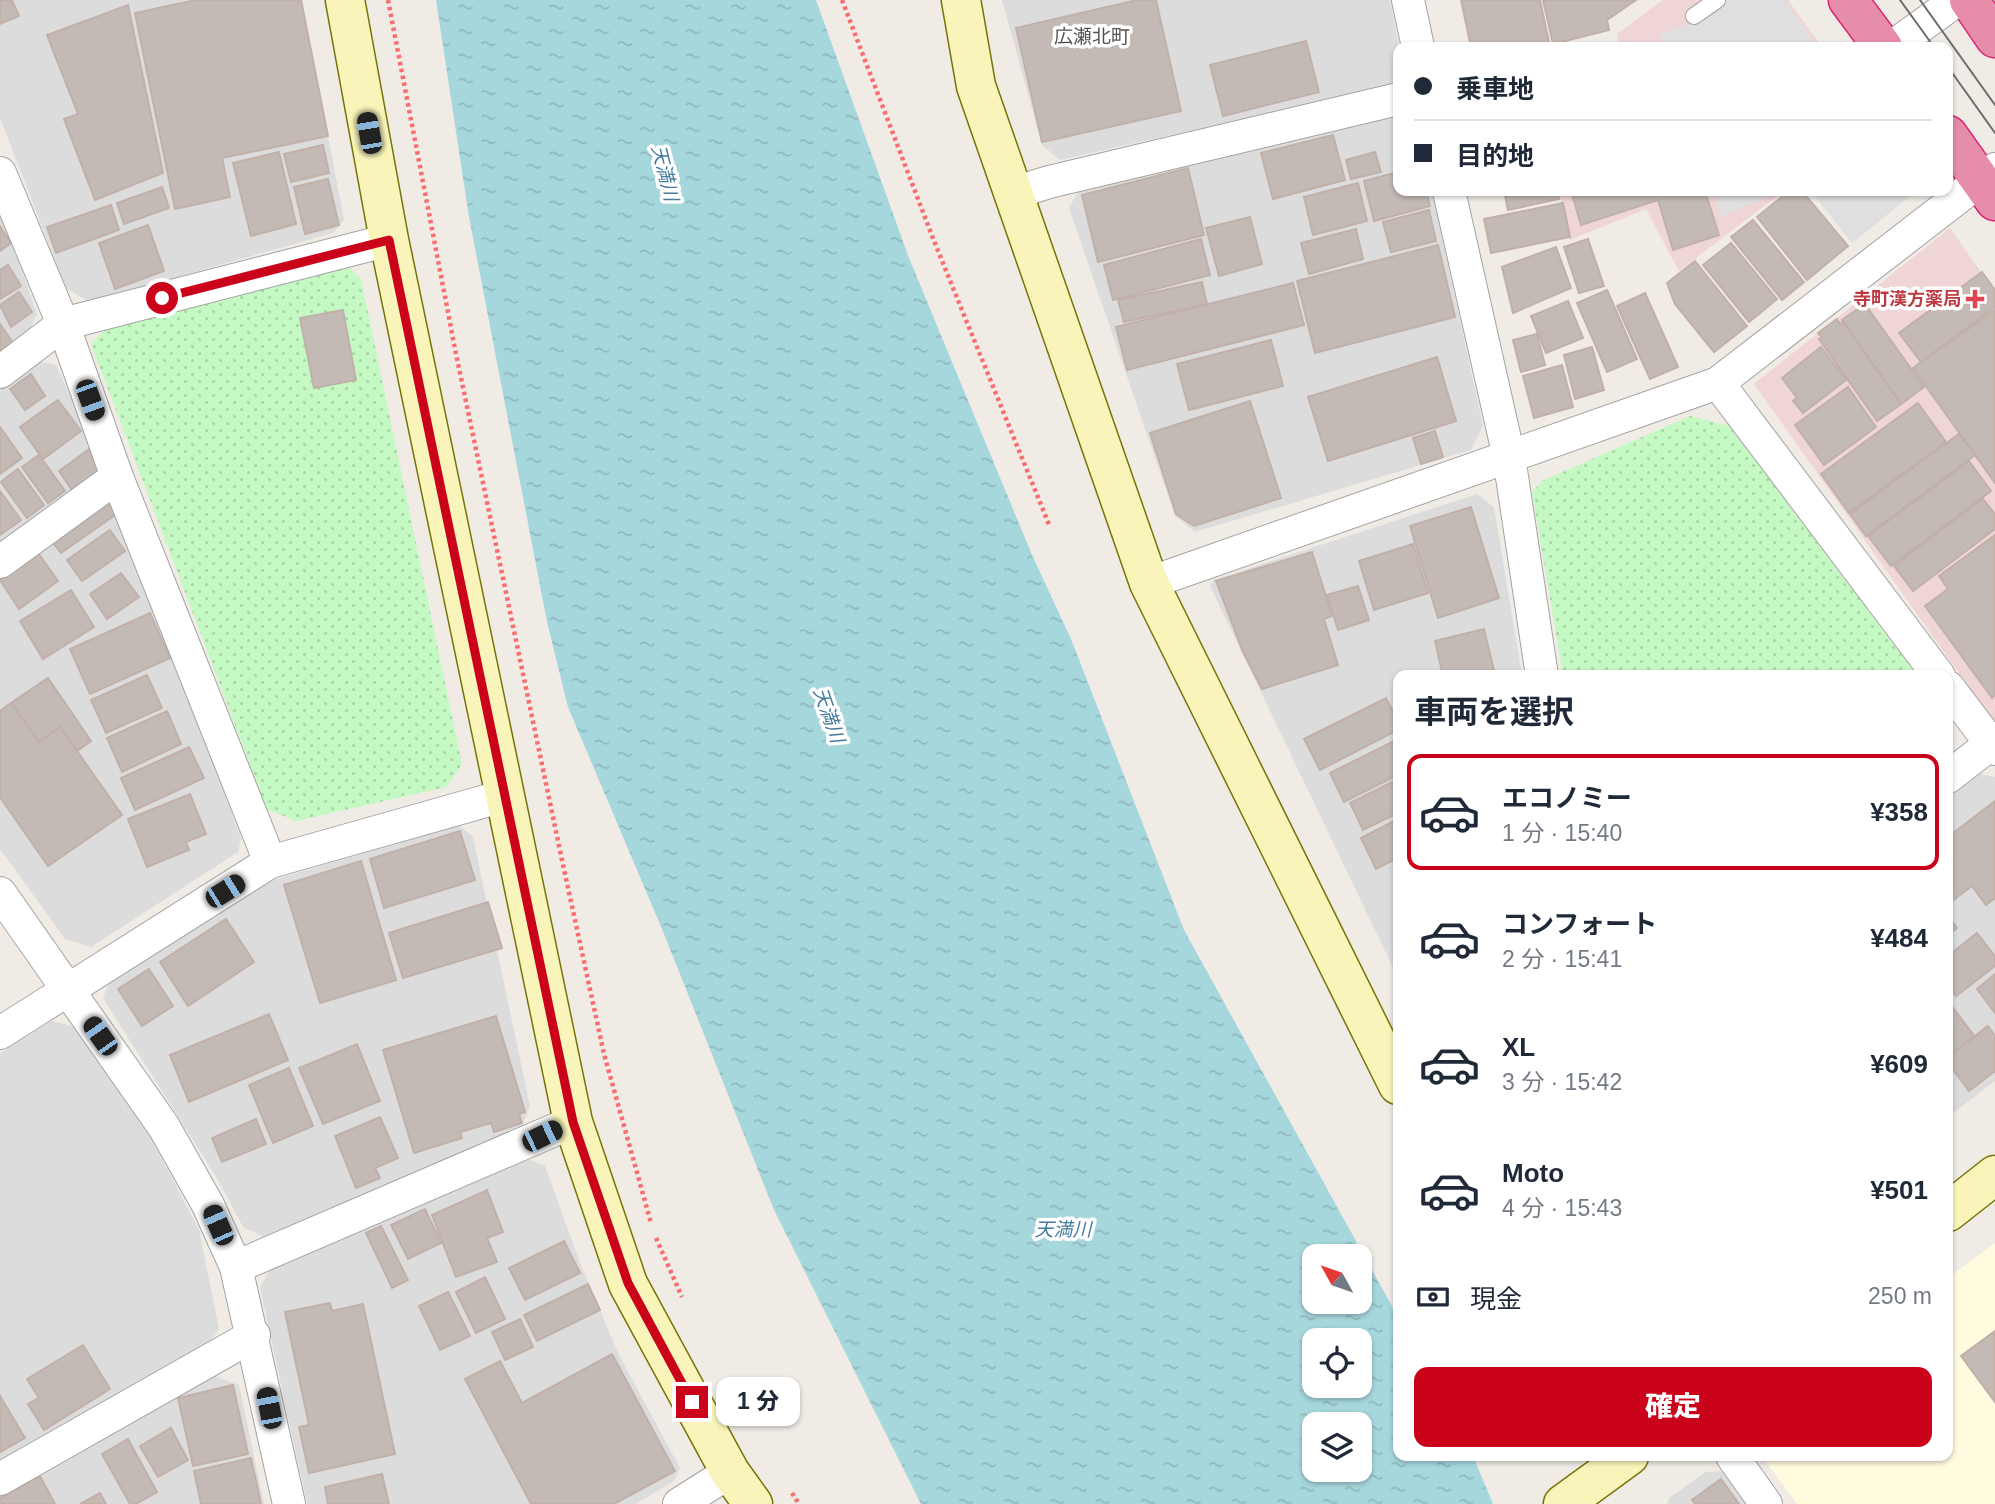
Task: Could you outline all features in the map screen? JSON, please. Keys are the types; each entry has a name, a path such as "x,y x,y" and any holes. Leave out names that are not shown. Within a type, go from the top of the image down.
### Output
{"highway":[{"path":"1849,0 1879,42"},
{"path":"1969,0 1995,38"},
{"path":"1953,141 1990,183"}],"street":[{"path":"345,0 389,240 508,795 573,1122 628,1283 730,1472 753,1504"},
{"path":"961,0 976,86 1149,583 1393,1075"},
{"path":"1408,0 1417,42"},
{"path":"1899,42 1957,0"},
{"path":"1014,193 1049,181 1393,100"},
{"path":"0,173 63,324 117,477 270,862"},
{"path":"1149,583 1718,383 1990,183"},
{"path":"1450,196 1509,457 1541,670"},
{"path":"0,372 63,324 389,240"},
{"path":"1718,383 1934,670"},
{"path":"0,562 117,477"},
{"path":"1953,694 1993,747 1953,774"},
{"path":"0,1032 270,862 508,795"},
{"path":"0,893 164,1127 208,1205 236,1267 254,1335 289,1504"},
{"path":"236,1267 573,1122"},
{"path":"1953,1208 1995,1175"},
{"path":"0,1479 254,1335"},
{"path":"1563,1504 1622,1461"},
{"path":"1736,1461 1766,1504"},
{"path":"679,1504 730,1472"}],"lane":[{"path":"1694,16 1717,0"}],"path":[{"path":"388,0 456,354 604,1054 654,1234 687,1309"},
{"path":"842,0 934,241 1050,527"},
{"path":"785,1484 799,1504"}],"shaded area":[{"path":"0,0 302,0 344,220 333,233 89,302 66,288 0,118"},
{"path":"1002,0 1390,0 1398,42 1393,42 1393,82 1389,86 1060,160 1042,145"},
{"path":"1663,0 1788,0 1818,42 1619,42 1617,34"},
{"path":"1728,0 1784,0 1814,42 1661,42 1659,34 1697,22"},
{"path":"1393,115 1393,196 1433,196 1483,426 1471,450 1195,532 1175,516 1069,208 1079,190"},
{"path":"1560,196 1777,196 1679,271 1646,209 1570,240"},
{"path":"1715,196 1769,196 1722,217"},
{"path":"1815,196 1909,196 1909,197 1852,243"},
{"path":"0,209 37,314 28,334 0,355"},
{"path":"1950,228 1995,292 1995,724 1754,384"},
{"path":"35,361 56,365 103,468 0,548 0,388"},
{"path":"1477,494 1494,507 1521,670 1393,670 1393,968 1210,586 1213,580"},
{"path":"116,499 241,838 238,852 91,947 65,939 0,849 0,571"},
{"path":"1976,773 1995,777 1995,1081 1953,1113 1953,791"},
{"path":"459,825 473,837 530,1106 522,1126 266,1238 243,1227 217,1178 103,998 109,983 266,882"},
{"path":"52,1021 75,1027 151,1138 199,1230 219,1329 205,1349 0,1461 0,1053"},
{"path":"528,1159 545,1166 580,1263 619,1355 680,1468 674,1481 636,1504 307,1504 260,1288 271,1267"},
{"path":"1995,1243 1995,1504 1797,1504 1766,1461 1953,1461 1953,1274"},
{"path":"214,1376 239,1385 264,1504 0,1504 0,1492"},
{"path":"1726,1471 1750,1504 1667,1504 1669,1498 1706,1472"}],"green space":[{"path":"345,263 361,279 462,764 446,787 296,821 267,809 91,344 110,324"},
{"path":"1690,416 1729,426 1913,670 1562,670 1532,492 1542,481"}],"water":[{"name":"天満川","path":"436,0 816,0 909,258 1032,555 1071,639 1184,930 1358,1244 1302,1244 1302,1314 1372,1314 1372,1270 1393,1308 1393,1461 1475,1461 1493,1504 921,1504 774,1210 662,929 568,707 547,622 469,217"}],"building":[{"path":"0,0 12,0 19,16 0,24"},
{"path":"196,0 301,0 328,136 222,158 230,197 175,209 135,13"},
{"path":"1137,0 1156,0 1181,111 1042,142 1016,28"},
{"path":"1461,0 1540,0 1549,42 1470,42"},
{"path":"1543,0 1636,0 1607,20 1609,30 1553,42"},
{"path":"128,5 163,173 95,200 64,119 78,114 47,35"},
{"path":"1306,41 1319,92 1223,116 1210,65"},
{"path":"1333,135 1345,180 1273,199 1261,153"},
{"path":"323,145 329,173 291,182 284,154"},
{"path":"279,152 296,224 251,236 233,163"},
{"path":"1375,152 1381,172 1351,179 1346,160"},
{"path":"1188,168 1204,235 1098,262 1082,195"},
{"path":"1393,173 1393,196 1427,196 1430,206 1374,221 1364,181"},
{"path":"328,179 339,225 305,234 294,187"},
{"path":"1358,183 1367,221 1313,235 1304,197"},
{"path":"162,187 169,208 124,224 117,203"},
{"path":"1505,196 1559,196 1559,199 1508,210"},
{"path":"1572,196 1707,196 1719,235 1673,250 1658,200 1581,225"},
{"path":"1783,196 1806,196 1848,246 1807,280 1757,217"},
{"path":"1563,203 1570,237 1491,253 1484,219"},
{"path":"111,205 119,230 56,253 47,227"},
{"path":"1429,210 1436,241 1391,252 1383,222"},
{"path":"1250,217 1262,264 1219,276 1206,228"},
{"path":"1753,220 1804,282 1782,300 1731,237"},
{"path":"148,225 164,271 115,289 99,243"},
{"path":"0,226 11,243 0,251"},
{"path":"1356,229 1363,259 1309,274 1301,243"},
{"path":"1201,239 1210,275 1113,300 1104,265"},
{"path":"1588,239 1604,286 1579,293 1564,247"},
{"path":"1731,243 1777,299 1749,322 1703,265"},
{"path":"1438,245 1455,317 1315,353 1297,281"},
{"path":"1556,247 1571,288 1513,313 1502,267"},
{"path":"1695,261 1747,326 1714,352 1675,304 1667,283"},
{"path":"8,265 21,286 0,299 0,270"},
{"path":"1982,272 1995,290 1995,307 1921,362 1899,333"},
{"path":"1202,282 1207,304 1124,322 1118,300"},
{"path":"1293,283 1304,325 1127,370 1116,327"},
{"path":"1607,290 1637,359 1607,372 1577,303"},
{"path":"19,292 32,312 11,327 0,305"},
{"path":"1645,293 1678,367 1650,379 1617,306"},
{"path":"1568,301 1583,338 1546,353 1531,316"},
{"path":"1865,304 1924,387 1901,404 1842,320"},
{"path":"343,310 356,380 314,388 300,318"},
{"path":"1995,310 1995,483 1913,368"},
{"path":"1837,319 1840,324 1843,322 1901,404 1877,421 1819,339 1822,337 1818,333"},
{"path":"0,324 13,343 0,352"},
{"path":"1537,334 1545,365 1521,372 1513,340"},
{"path":"1271,340 1283,386 1189,410 1177,364"},
{"path":"1592,347 1604,390 1575,399 1564,355"},
{"path":"1821,347 1846,380 1803,413 1793,401 1797,398 1782,378"},
{"path":"1437,357 1456,421 1328,461 1308,397"},
{"path":"1562,365 1573,407 1534,418 1523,376"},
{"path":"31,374 45,396 25,410 10,389"},
{"path":"1848,387 1876,427 1824,465 1795,425"},
{"path":"58,400 81,431 43,459 20,427"},
{"path":"1250,401 1281,498 1194,526 1176,514 1150,433"},
{"path":"1918,403 1946,442 1849,513 1821,474"},
{"path":"0,427 22,458 0,474"},
{"path":"1435,431 1443,457 1421,464 1413,438"},
{"path":"1959,434 1975,455 1866,536 1850,514"},
{"path":"92,447 101,473 74,493 59,471"},
{"path":"39,455 65,491 48,503 22,467"},
{"path":"1969,461 1991,491 1891,566 1868,536"},
{"path":"18,469 44,505 27,518 1,482"},
{"path":"0,491 21,520 0,535"},
{"path":"108,498 118,513 61,553 50,539"},
{"path":"1983,499 1995,514 1995,529 1913,591 1894,566"},
{"path":"1471,507 1499,598 1438,618 1410,526"},
{"path":"110,530 125,551 82,581 67,560"},
{"path":"1995,535 1995,695 1992,698 1925,606 1948,589 1939,576"},
{"path":"1413,544 1428,593 1374,610 1359,561"},
{"path":"1312,552 1332,616 1324,619 1338,665 1262,689 1243,652 1216,581"},
{"path":"38,553 58,581 19,609 0,580"},
{"path":"121,573 139,597 107,619 90,594"},
{"path":"1358,586 1369,620 1338,630 1327,595"},
{"path":"71,590 94,627 43,659 20,621"},
{"path":"150,613 170,658 90,694 70,649"},
{"path":"1484,629 1494,670 1442,670 1435,641"},
{"path":"147,675 162,708 106,733 91,700"},
{"path":"48,678 91,741 77,751 60,727 39,742 11,703"},
{"path":"1386,698 1393,712 1393,733 1320,770 1304,739"},
{"path":"11,703 39,742 60,727 122,815 48,866 0,797 0,711"},
{"path":"167,711 181,744 122,772 107,738"},
{"path":"1393,742 1393,778 1344,802 1330,773"},
{"path":"189,747 204,778 135,810 121,778"},
{"path":"1393,782 1393,815 1363,830 1350,803"},
{"path":"190,794 206,834 186,842 189,850 147,867 128,819"},
{"path":"1995,801 1995,898 1986,905 1972,886 1953,900 1953,833"},
{"path":"1393,822 1393,860 1376,869 1361,838"},
{"path":"460,831 475,880 384,908 370,859"},
{"path":"361,861 396,980 320,1003 284,885"},
{"path":"488,902 502,948 403,978 389,933"},
{"path":"226,919 254,962 188,1006 160,962"},
{"path":"1977,933 1995,956 1995,966 1956,996 1953,992 1953,952"},
{"path":"149,969 173,1006 142,1026 118,989"},
{"path":"1995,974 1995,1013 1977,989"},
{"path":"1953,1008 1975,1037 1953,1053"},
{"path":"269,1014 288,1060 189,1102 170,1055"},
{"path":"496,1016 525,1112 519,1114 522,1123 494,1132 491,1123 460,1132 462,1138 414,1153 383,1050"},
{"path":"1988,1026 1995,1036 1995,1071 1969,1091 1953,1070 1953,1053"},
{"path":"357,1044 380,1101 323,1124 299,1068"},
{"path":"289,1068 313,1126 273,1143 249,1085"},
{"path":"380,1117 398,1158 375,1168 380,1178 356,1188 335,1136"},
{"path":"256,1119 266,1144 222,1162 212,1138"},
{"path":"487,1190 503,1232 487,1238 497,1262 456,1277 432,1215"},
{"path":"425,1209 441,1243 408,1259 391,1225"},
{"path":"381,1226 408,1280 392,1288 366,1233"},
{"path":"564,1241 580,1273 525,1300 509,1268"},
{"path":"485,1277 505,1319 476,1333 456,1292"},
{"path":"588,1284 600,1310 537,1341 524,1315"},
{"path":"448,1292 470,1336 440,1350 419,1306"},
{"path":"330,1303 332,1311 363,1304 395,1454 309,1473 299,1427 309,1425 285,1312"},
{"path":"520,1319 533,1347 505,1360 492,1332"},
{"path":"1995,1331 1995,1402 1961,1356"},
{"path":"83,1345 110,1389 44,1430 28,1404 39,1398 27,1379"},
{"path":"612,1354 675,1471 614,1504 531,1504 465,1379 500,1361 522,1403"},
{"path":"233,1385 248,1454 193,1466 178,1398"},
{"path":"0,1396 25,1438 0,1452"},
{"path":"171,1428 188,1460 158,1477 140,1446"},
{"path":"128,1439 157,1492 136,1504 130,1504 102,1454"},
{"path":"251,1458 261,1504 201,1504 194,1471"},
{"path":"382,1474 389,1504 328,1504 325,1487"},
{"path":"40,1476 55,1504 0,1504 0,1498"},
{"path":"1721,1479 1739,1504 1695,1504 1692,1500"},
{"path":"100,1493 106,1504 80,1504"}],"tram line":[{"path":"1900,0 1930,42"},
{"path":"1920,0 1950,42"},
{"path":"1953,46 1995,105"},
{"path":"1953,74 1995,133"}],"place":[{"name":"寺町漢方薬局","path":"1975,299"}],"district":[{"name":"広瀬北町","path":"1092,36"}],"route":[{"path":"162,298 389,240 508,795 573,1122 628,1283 692,1402"}]}
